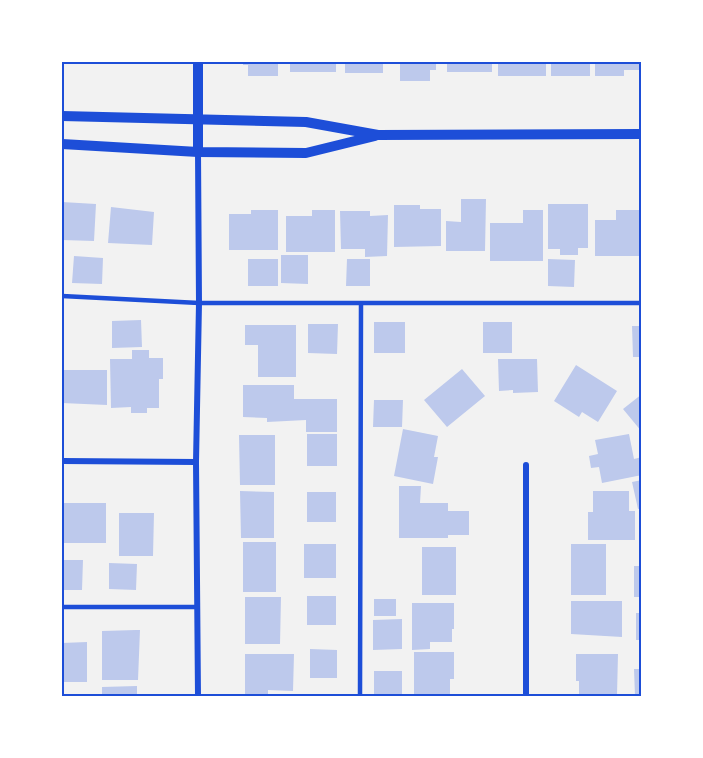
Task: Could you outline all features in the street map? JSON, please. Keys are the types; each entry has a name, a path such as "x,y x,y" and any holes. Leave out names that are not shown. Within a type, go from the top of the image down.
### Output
{"street":[{"path":"198,62 199,303 196,462 198,696"},
{"path":"62,116 306,122 378,135 642,134"},
{"path":"62,144 198,152 306,153 378,135"},
{"path":"62,461 196,462"},
{"path":"526,465 526,696"}],"lane":[{"path":"62,296 199,303 642,303"},
{"path":"360,696 361,303"},
{"path":"62,607 198,607"}],"building":[{"path":"243,62 278,62 278,76 248,76 248,65 243,65"},
{"path":"290,62 336,62 336,72 290,72"},
{"path":"345,62 383,62 383,73 345,73"},
{"path":"400,62 436,62 436,70 430,70 430,81 400,81"},
{"path":"447,62 492,62 492,72 447,72"},
{"path":"498,62 546,62 546,76 498,76"},
{"path":"551,62 590,62 590,76 551,76"},
{"path":"595,62 641,62 641,70 624,70 624,76 595,76"},
{"path":"461,199 486,199 485,251 446,251 446,221 461,222"},
{"path":"62,202 96,204 94,241 62,240"},
{"path":"548,204 588,204 588,248 578,248 578,255 560,255 560,249 548,249"},
{"path":"394,205 420,205 420,209 441,209 441,246 394,247"},
{"path":"111,207 154,212 152,245 108,243"},
{"path":"251,210 278,210 278,250 229,250 229,214 251,214"},
{"path":"312,210 335,210 335,252 286,252 286,216 312,216"},
{"path":"523,210 543,210 543,261 490,261 490,223 523,223"},
{"path":"616,210 642,210 642,256 595,256 595,220 616,220"},
{"path":"340,211 370,211 370,216 388,215 387,256 365,257 365,249 341,249"},
{"path":"281,255 308,255 308,284 281,283"},
{"path":"74,256 103,258 102,284 72,283"},
{"path":"248,259 278,259 278,286 248,286"},
{"path":"347,259 370,259 370,286 346,286"},
{"path":"548,259 575,260 574,287 548,286"},
{"path":"141,320 142,347 112,348 112,321"},
{"path":"374,322 405,322 405,353 374,353"},
{"path":"483,322 512,322 512,353 483,353"},
{"path":"308,324 338,324 337,354 308,353"},
{"path":"245,325 296,325 296,377 258,377 258,345 245,345"},
{"path":"632,326 642,326 642,357 633,357"},
{"path":"132,350 149,350 149,358 163,358 163,379 159,379 159,408 147,408 147,413 131,413 131,407 111,408 110,359 132,359"},
{"path":"498,359 537,359 538,392 499,391"},
{"path":"576,365 617,391 598,422 582,412 579,417 554,401"},
{"path":"462,369 485,396 447,427 424,400"},
{"path":"62,370 107,370 107,405 62,403"},
{"path":"243,385 294,385 294,399 337,399 337,432 306,432 306,420 267,422 267,418 243,417"},
{"path":"642,394 642,432 623,409"},
{"path":"374,400 403,400 402,427 373,427"},
{"path":"403,429 438,436 434,457 438,457 433,484 394,476"},
{"path":"307,434 337,434 337,466 307,466"},
{"path":"629,434 634,459 642,457 642,475 602,483 599,467 591,468 589,456 598,454 595,440"},
{"path":"239,435 275,435 275,485 240,485"},
{"path":"642,480 642,508 638,509 632,482"},
{"path":"399,486 421,486 420,503 448,503 448,511 469,511 469,535 448,535 448,538 399,538"},
{"path":"240,491 274,492 274,538 241,538"},
{"path":"593,491 629,491 629,511 635,511 635,540 588,540 588,512 593,512"},
{"path":"307,492 336,492 336,522 307,522"},
{"path":"62,503 106,503 106,543 62,543"},
{"path":"119,513 154,513 153,556 119,556"},
{"path":"243,542 276,542 276,592 243,592"},
{"path":"304,544 336,544 336,578 304,578"},
{"path":"571,544 606,544 606,595 571,595"},
{"path":"422,547 456,547 456,595 422,595"},
{"path":"62,560 83,560 82,590 62,590"},
{"path":"109,563 137,564 136,590 109,589"},
{"path":"634,566 642,566 642,597 634,597"},
{"path":"307,596 336,596 336,625 307,625"},
{"path":"245,597 281,597 280,644 245,644"},
{"path":"374,599 396,599 396,616 374,616"},
{"path":"571,601 622,601 622,637 571,634"},
{"path":"412,603 454,603 452,642 430,642 430,649 412,650"},
{"path":"636,613 642,613 642,640 636,640"},
{"path":"402,619 402,649 373,650 373,620"},
{"path":"140,630 138,680 102,680 102,631"},
{"path":"87,642 87,682 62,682 62,643"},
{"path":"310,649 337,650 337,678 310,678"},
{"path":"414,652 454,652 454,679 450,679 450,696 414,696"},
{"path":"245,654 294,654 293,691 268,690 268,696 245,696"},
{"path":"576,654 618,654 617,695 579,695 579,681 576,681"},
{"path":"634,669 642,669 642,696 635,696"},
{"path":"374,671 402,671 402,696 374,696"},
{"path":"137,686 137,696 102,696 102,687"}]}
